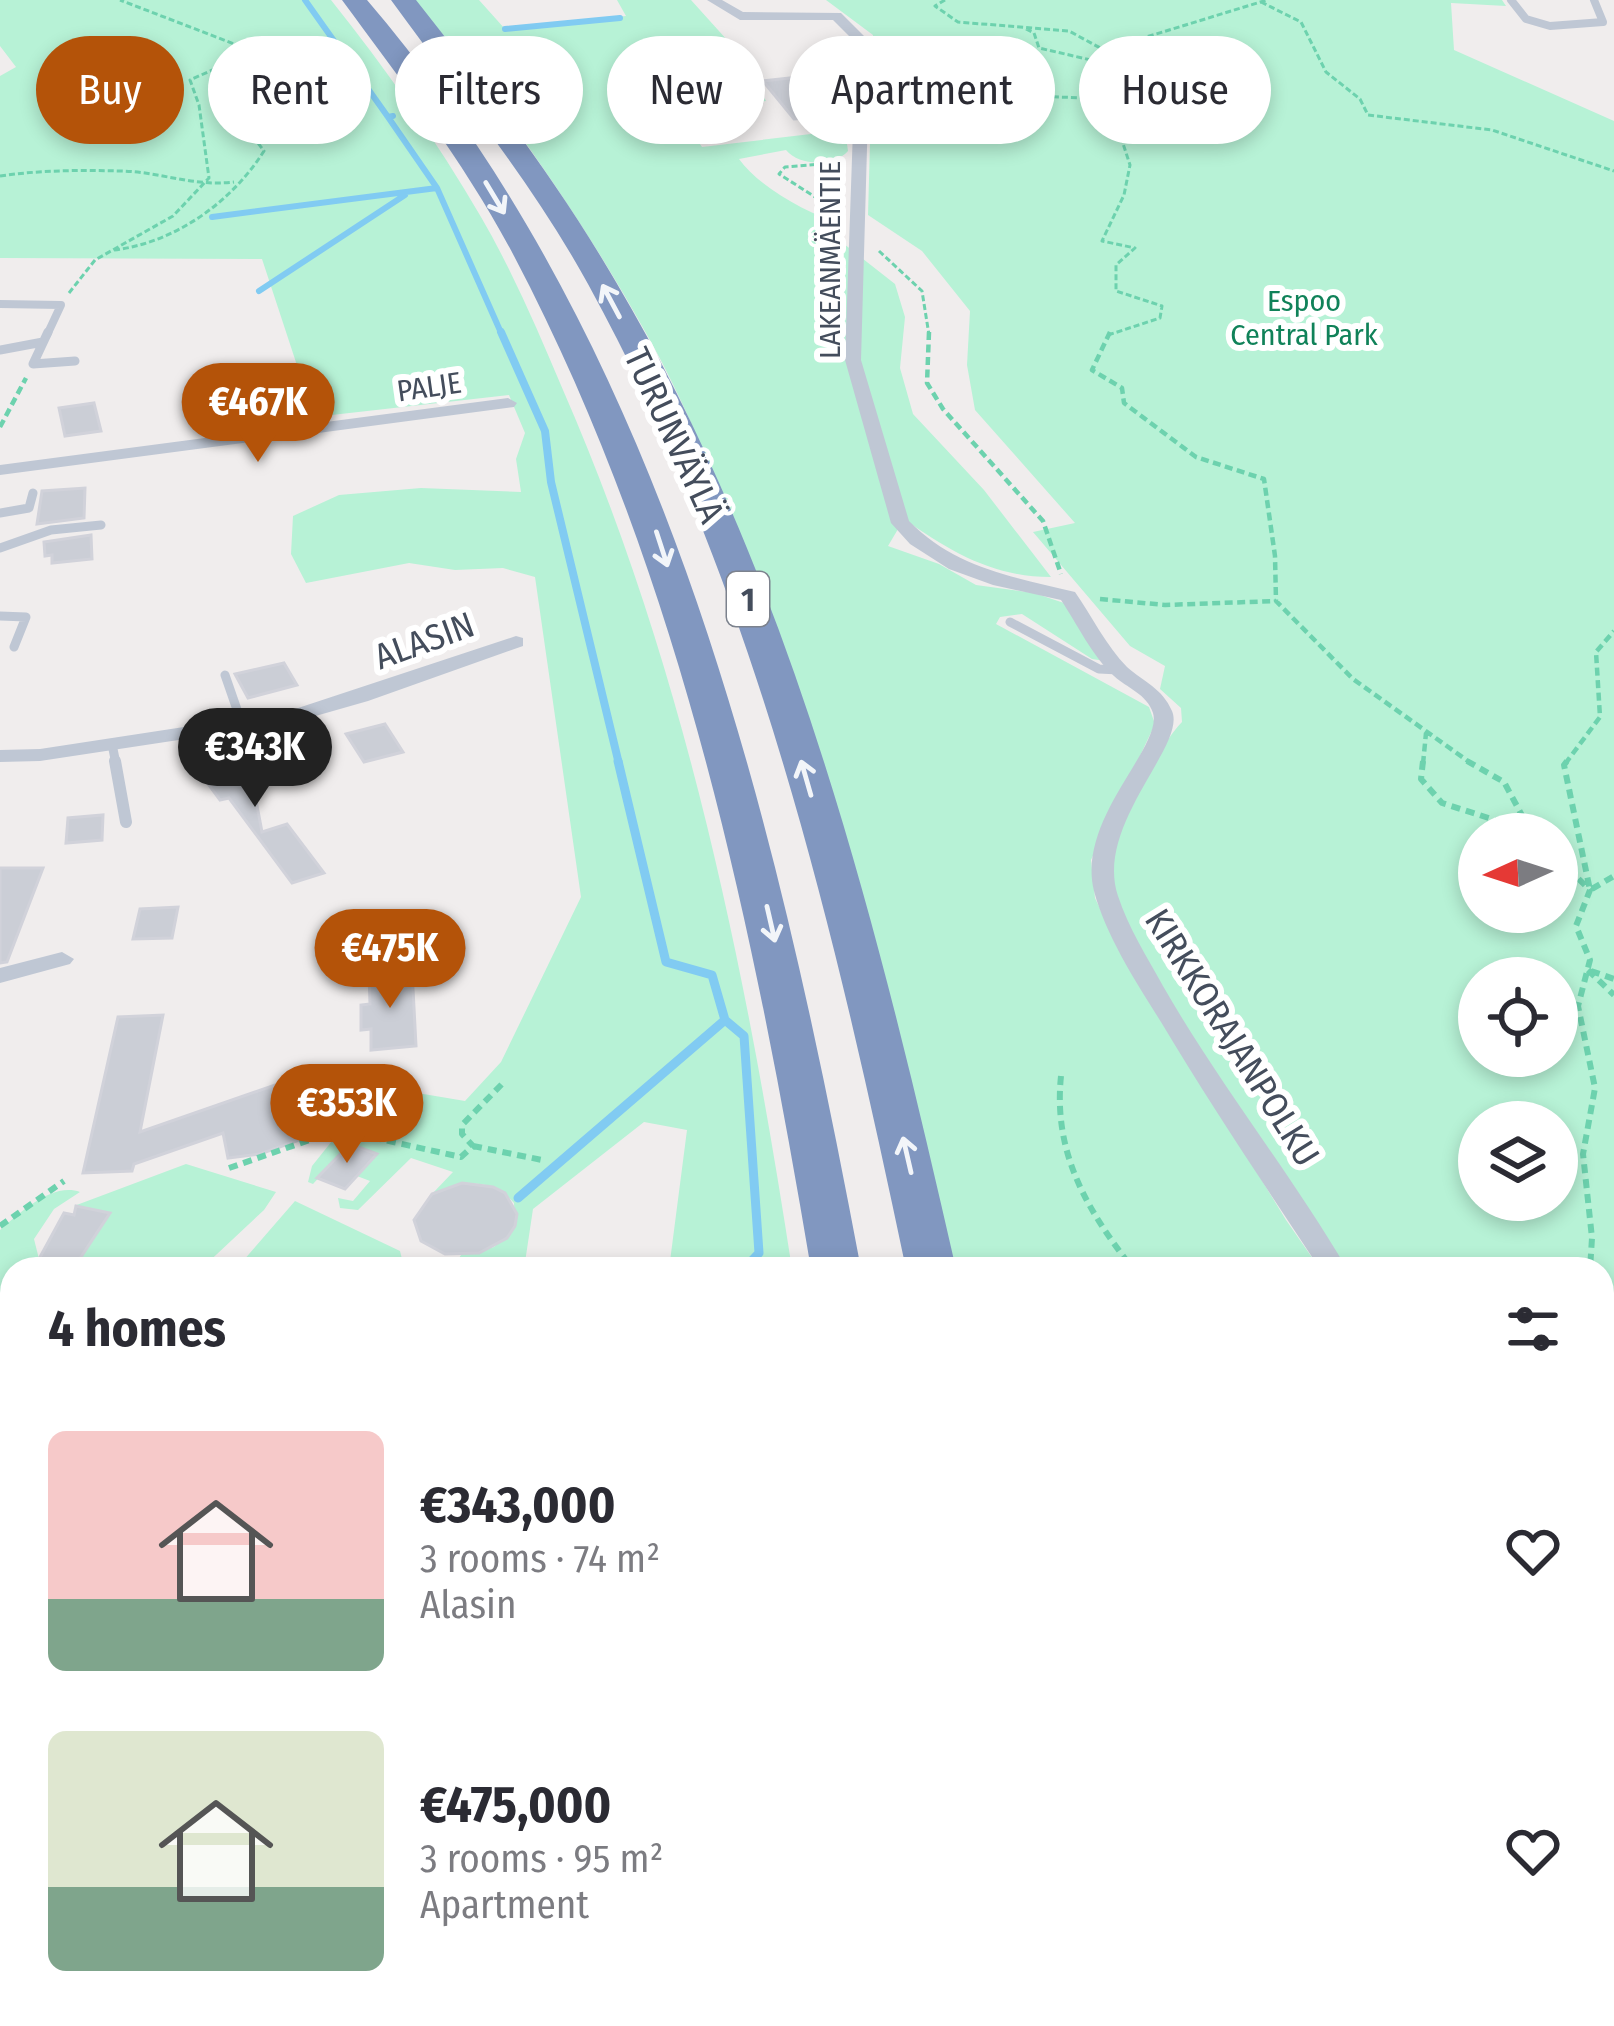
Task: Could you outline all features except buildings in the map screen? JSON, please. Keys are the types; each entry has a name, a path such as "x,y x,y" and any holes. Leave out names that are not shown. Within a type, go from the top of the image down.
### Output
{"highway":[{"name":"TURUNVÄYLÄ","path":"354,0 433,102 507,218 586,367 655,529 717,716 750,836 785,987 834,1257"},
{"name":"TURUNVÄYLÄ","path":"403,0 481,96 560,212 641,359 718,523 784,704 857,957 929,1257"}],"street":[{"name":"LAKEANMÄENTIE","path":"713,0 740,16 836,16 857,36"},
{"name":"LAKEANMÄENTIE","path":"858,144 853,360 900,523 913,538 968,573 1068,596"},
{"name":"PALJE","path":"0,470 508,403"},
{"name":"KIRKKORAJANPOLKU","path":"1068,596 1119,670 1148,690 1164,716 1162,731 1106,843 1099,869 1105,900 1122,936 1227,1107 1326,1257"},
{"name":"ALASIN","path":"0,756 242,724 362,698 516,642"},
{"path":"0,976 62,959"}],"lane":[{"path":"1511,0 1518,17 1527,22 1562,26 1604,22"},
{"path":"1594,0 1614,35"},
{"path":"0,304 61,305 33,364 75,361"},
{"path":"0,350 43,342"},
{"path":"0,513 29,508 33,493"},
{"path":"0,548 51,530 101,525"},
{"path":"0,616 26,617 14,646"},
{"path":"1010,622 1099,669 1119,670"},
{"path":"225,675 242,724"},
{"path":"112,744 126,822"}],"path":[{"path":"120,0 215,36"},
{"path":"945,0 935,6 958,22 1069,31 1079,37"},
{"path":"1148,36 1262,1 1301,22 1326,72 1360,99 1368,115 1492,130 1614,171"},
{"path":"1017,25 1034,33 1039,48 1079,57"},
{"path":"61,305 82,271 124,240 172,216 209,178 199,105 190,80 208,72"},
{"path":"114,250 173,236 211,213 258,164 263,151 258,144"},
{"path":"1123,144 1130,165 1124,195 1102,241 1136,248 1116,265 1116,291 1162,306 1160,318 1110,331 1092,370 1122,388 1124,403 1196,457 1264,479 1268,534 1279,578 1276,601"},
{"path":"857,162 797,165 779,174 831,206 922,291 929,320 927,382 943,409 1043,520 1068,596 1165,605 1276,601 1353,679 1504,782 1521,813"},
{"path":"0,176 46,169 91,174 124,171 202,186 237,182"},
{"path":"0,427 33,364"},
{"path":"1591,1257 1583,1154 1595,1088 1578,1006 1590,960 1576,926 1590,890 1564,765 1600,717 1596,652 1614,631"},
{"path":"1426,733 1421,779 1442,803 1485,813"},
{"path":"1590,890 1614,876"},
{"path":"1578,878 1590,890"},
{"path":"1588,970 1614,980"},
{"path":"1588,970 1614,995"},
{"path":"1061,1076 1056,1103 1069,1172 1094,1219 1123,1257"},
{"path":"503,1083 462,1125 462,1134 473,1146 542,1160"},
{"path":"343,1131 446,1157 461,1156 473,1146"},
{"path":"229,1168 321,1136"},
{"path":"0,1226 64,1181"}],"green space":[{"path":"0,0 331,0 358,36 208,36 208,144 371,144 371,53 395,85 395,144 435,144 447,161 493,238 535,324 644,603 706,822 731,933 790,1257 671,1257 687,1130 644,1122 533,1209 526,1257 460,1257 494,1247 515,1226 514,1203 486,1185 464,1184 432,1194 453,1172 411,1158 358,1210 340,1208 338,1198 353,1201 370,1181 357,1176 376,1155 350,1144 313,1184 308,1182 312,1166 376,1086 465,1101 501,1062 581,897 535,577 503,568 455,570 409,563 306,583 291,554 293,516 339,495 421,488 521,492 516,459 525,433 509,395 314,417 262,259 0,258 0,76 16,67 0,46"},
{"path":"414,0 479,0 505,29 626,16 617,0 691,0 723,36 607,36 607,144 702,147 765,144 765,140 789,137 789,144 847,144 848,151 835,160 808,162 786,150 739,159 785,198 841,224 844,244 895,284 905,317 900,368 913,414 984,490 1051,577 1010,573 973,560 904,519 888,546 939,564 976,585 1034,593 1067,604 1105,661 1092,659 1022,614 1000,617 996,624 1149,707 1155,724 1091,860 1095,898 1114,938 1312,1257 952,1257 891,1005 841,831 784,659 680,398 570,208 526,144 583,144 583,36 443,36"},
{"name":"Espoo Central Park","path":"826,0 1502,0 1506,6 1451,3 1454,50 1614,121 1614,1257 1338,1257 1218,1078 1115,910 1106,878 1115,842 1148,773 1182,722 1181,708 1160,689 1165,666 1130,646 1033,532 1075,523 975,410 967,365 970,311 922,251 868,215 870,144 1055,144 1055,36 873,36"},
{"path":"186,1164 276,1192 264,1210 214,1257 81,1257 109,1213 74,1206"},
{"path":"58,1191 80,1192 54,1209 34,1239 38,1257 0,1257 0,1230 27,1208"},
{"path":"295,1201 400,1251 402,1257 246,1257"}],"waterway":[{"path":"305,0 388,117"},
{"path":"505,29 620,18"},
{"path":"388,117 393,116"},
{"path":"388,117 437,188"},
{"path":"212,217 437,188"},
{"path":"437,188 502,335"},
{"path":"259,291 405,195"},
{"path":"501,332 545,431 551,482 619,764"},
{"path":"618,761 666,962 712,975 725,1020"},
{"path":"518,1198 725,1020"},
{"path":"725,1020 744,1036 759,1253 755,1257"}]}
